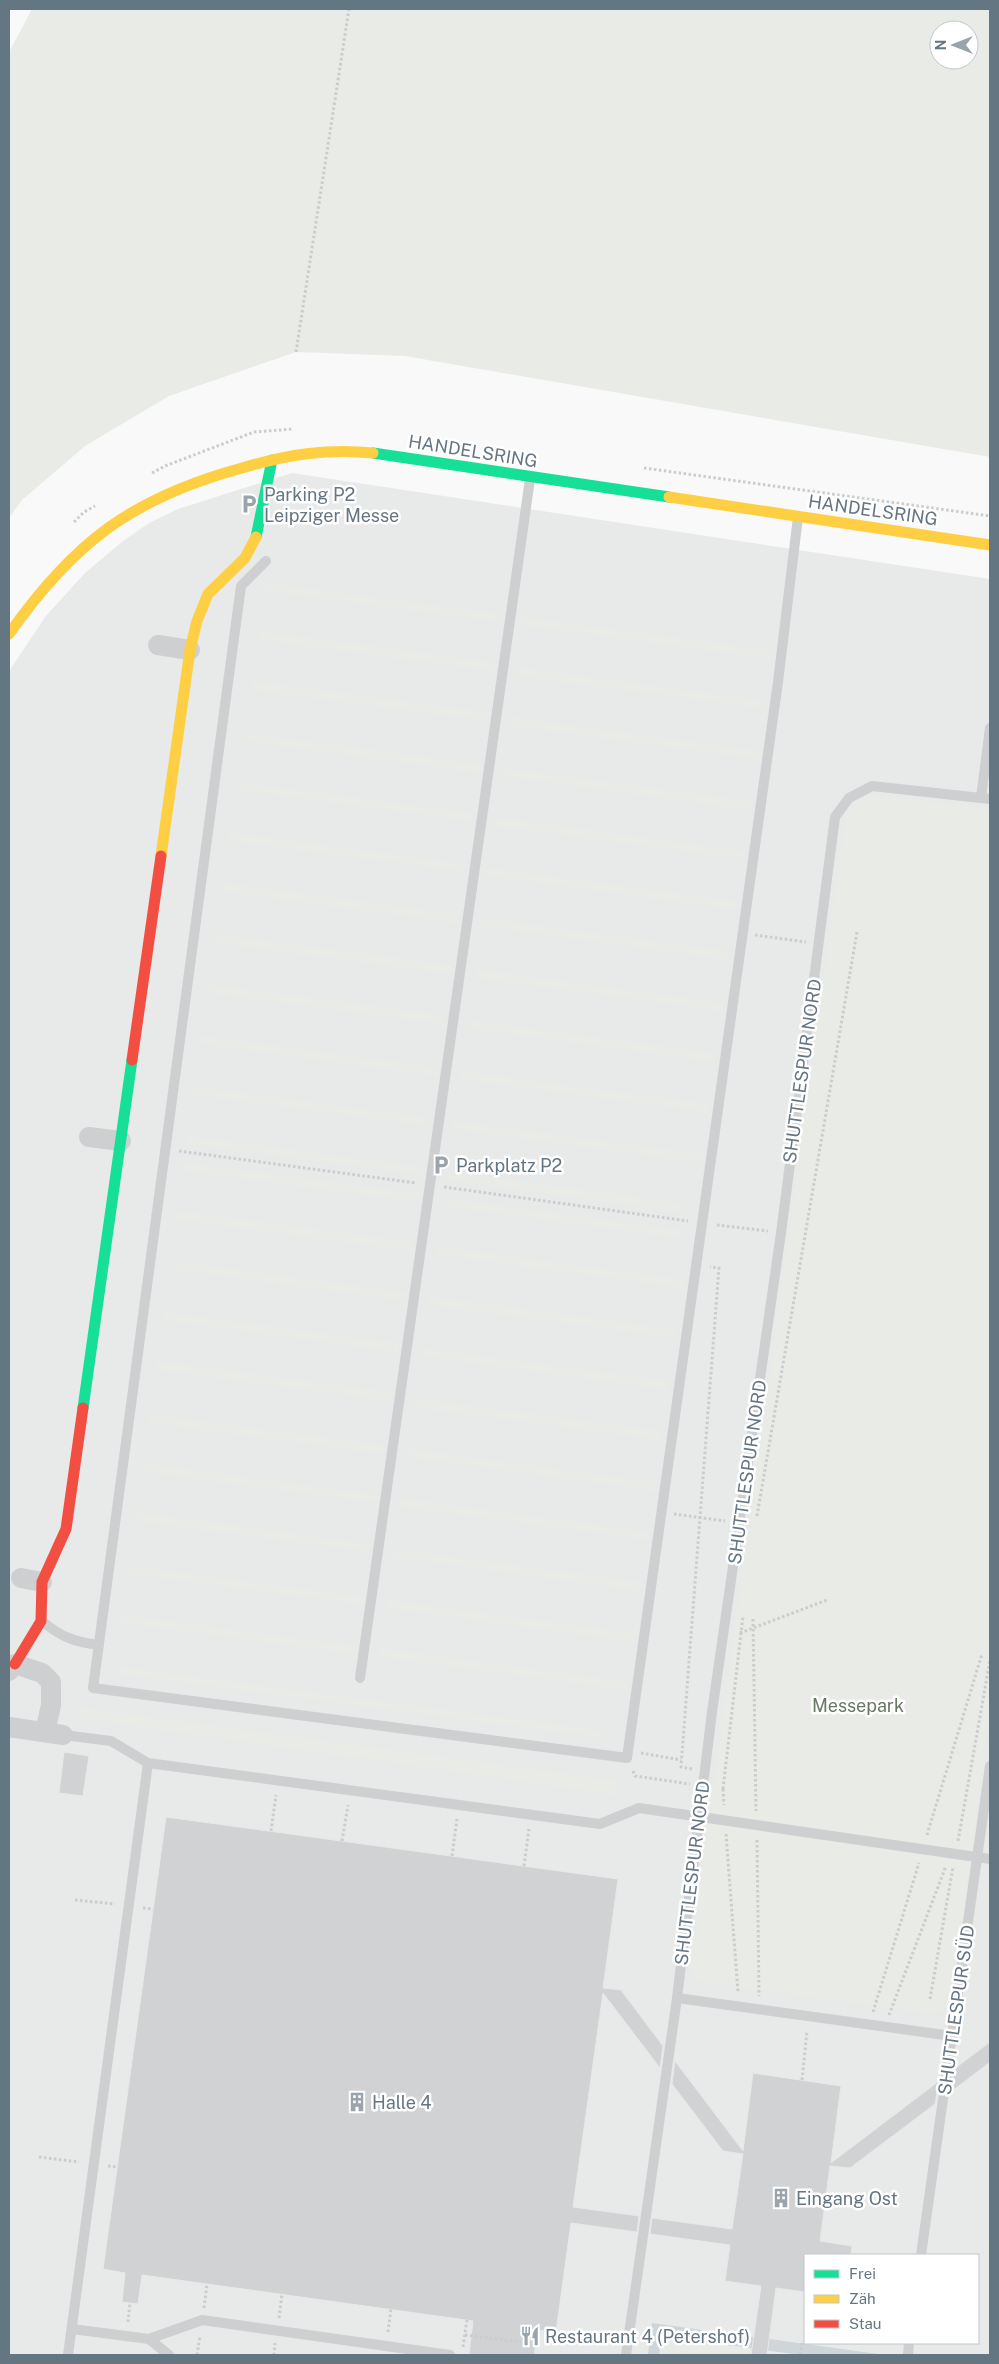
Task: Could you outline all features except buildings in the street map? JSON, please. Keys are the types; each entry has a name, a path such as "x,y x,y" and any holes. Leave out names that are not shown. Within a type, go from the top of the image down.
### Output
{"street":[{"name":"HANDELSRING","path":"9,634 21,615 69,557 111,524 151,499 216,473 320,451 371,453 990,545"},
{"path":"9,1727 54,1733 51,1682 42,1673 12,1668 42,1621 40,1602 42,1582 66,1529 190,650 197,621 208,594 245,558 258,536 272,460"},
{"path":"158,645 190,650"},
{"path":"89,1137 121,1141"},
{"path":"21,1578 42,1582"}],"lane":[{"path":"360,1678 530,478"},
{"path":"266,561 241,586 93,1688 627,1758 784,634 798,516"},
{"name":"SHUTTLESPUR NORD","path":"626,2355 677,1998 723,1639 781,1233 835,817 848,798 872,786 986,799 990,728"},
{"path":"42,1621 60,1636 84,1644 99,1645"},
{"path":"54,1733 111,1741 148,1763 278,1781 600,1824 639,1808 990,1859"},
{"path":"68,2355 148,1763"},
{"name":"SHUTTLESPUR SÜD","path":"922,2254 990,1766"},
{"path":"677,1998 952,2036"},
{"path":"149,2340 202,2320 450,2355"},
{"path":"72,2329 149,2340 169,2355"}],"path":[{"path":"296,352 349,9"},
{"path":"802,489 990,516"},
{"path":"756,1524 857,932"},
{"path":"742,933 819,944"},
{"path":"702,1223 781,1233"},
{"path":"696,1264 719,1268 680,1767 705,1771"},
{"path":"662,1512 740,1524"},
{"path":"723,1639 827,1600"},
{"path":"722,1789 743,1613"},
{"path":"955,1849 990,1660"},
{"path":"628,1751 681,1760"},
{"path":"720,1770 724,1809"},
{"path":"644,1777 676,1782"},
{"path":"271,1831 278,1781"},
{"path":"342,1841 351,1790"},
{"path":"452,1856 459,1805"},
{"path":"524,1866 532,1814"},
{"path":"726,1829 739,2006"},
{"path":"884,2027 950,1857"},
{"path":"930,1999 955,1858"},
{"path":"802,2080 808,2016"},
{"path":"462,2355 467,2320"},
{"path":"731,2346 732,2333"},
{"path":"464,2335 521,2342"},
{"path":"800,2355 802,2343"}],"shaded area":[{"path":"292,473 990,579 990,2355 9,2355 9,671 46,616 85,573 123,541 149,523 178,509"},
{"path":"652,2323 885,2355 801,2355 662,2336 659,2355 648,2355"}],"green space":[{"path":"32,9 990,9 990,457 405,356 296,352 169,396 85,446 22,500 9,518 9,52"},
{"path":"265,583 501,614 499,622 264,591"},
{"path":"523,617 771,650 770,659 522,625"},
{"path":"260,631 495,662 494,671 259,640"},
{"path":"517,667 766,701 765,709 516,676"},
{"path":"252,681 488,712 486,721 251,690"},
{"path":"511,717 760,751 759,759 510,726"},
{"path":"245,733 480,764 479,773 243,741"},
{"path":"503,768 752,801 751,810 502,776"},
{"path":"237,782 472,813 471,821 236,790"},
{"name":"Messepark","path":"874,794 990,810 990,1712 951,1997 946,2008 935,2014 704,1983 694,1977 689,1962 845,824 854,804 862,798"},
{"path":"495,817 744,851 742,859 494,826"},
{"path":"230,832 465,864 464,872 229,841"},
{"path":"489,868 737,901 736,910 488,876"},
{"path":"223,883 459,914 457,923 222,892"},
{"path":"481,918 729,951 728,960 480,926"},
{"path":"216,934 451,965 450,974 214,943"},
{"path":"476,969 724,1003 723,1011 474,978"},
{"path":"209,984 444,1015 443,1024 208,993"},
{"path":"467,1020 715,1053 714,1062 466,1028"},
{"path":"202,1036 438,1067 437,1076 201,1044"},
{"path":"461,1071 709,1104 708,1112 459,1079"},
{"path":"194,1086 430,1118 428,1126 193,1095"},
{"path":"454,1121 702,1154 701,1163 452,1129"},
{"path":"188,1136 423,1167 422,1175 187,1144"},
{"path":"183,1162 419,1193 417,1202 182,1171"},
{"path":"448,1171 683,1203 681,1212 447,1180"},
{"path":"445,1198 680,1230 678,1238 444,1206"},
{"path":"178,1211 413,1242 412,1251 176,1220"},
{"path":"437,1246 685,1280 684,1288 436,1255"},
{"path":"171,1261 407,1292 405,1301 170,1269"},
{"path":"429,1296 677,1330 676,1338 427,1305"},
{"path":"164,1312 399,1343 398,1352 163,1320"},
{"path":"421,1348 669,1381 668,1390 420,1356"},
{"path":"157,1361 392,1392 391,1401 156,1370"},
{"path":"414,1398 662,1431 661,1440 413,1407"},
{"path":"150,1414 385,1445 384,1454 148,1423"},
{"path":"408,1449 656,1482 655,1491 407,1457"},
{"path":"144,1463 379,1495 378,1503 143,1472"},
{"path":"401,1498 649,1532 648,1540 400,1507"},
{"path":"136,1512 371,1544 370,1552 135,1521"},
{"path":"394,1549 642,1582 641,1591 393,1557"},
{"path":"130,1566 365,1597 364,1605 129,1574"},
{"path":"387,1600 635,1633 634,1642 386,1608"},
{"path":"123,1615 358,1646 357,1654 121,1623"},
{"path":"380,1648 629,1682 627,1690 379,1657"},
{"path":"120,1667 606,1731 605,1738 119,1674"},
{"path":"80,1708 618,1781 616,1795 79,1718"},
{"path":"652,2323 885,2355 648,2355"}],"traffic: fast":[{"path":"373,453 669,497"},
{"path":"256,537 272,460"},
{"path":"83,1408 132,1060"}],"traffic: slow":[{"path":"9,634 57,573 82,549 137,509 203,480 275,459 339,451 373,453"},
{"path":"669,497 990,545"},
{"path":"161,856 190,650 197,621 208,594 245,558 256,537"}],"traffic: jam":[{"path":"132,1060 161,856"},
{"path":"15,1664 41,1621 42,1582 66,1529 83,1408"}],"place":[{"name":"Parking P2 Leipziger Messe","path":"249,504"},
{"name":"Parkplatz P2","path":"441,1165"},
{"name":"Halle 4","path":"357,2102"},
{"name":"Eingang Ost","path":"781,2198"},
{"name":"Restaurant 4 (Petershof)","path":"530,2336"}]}
